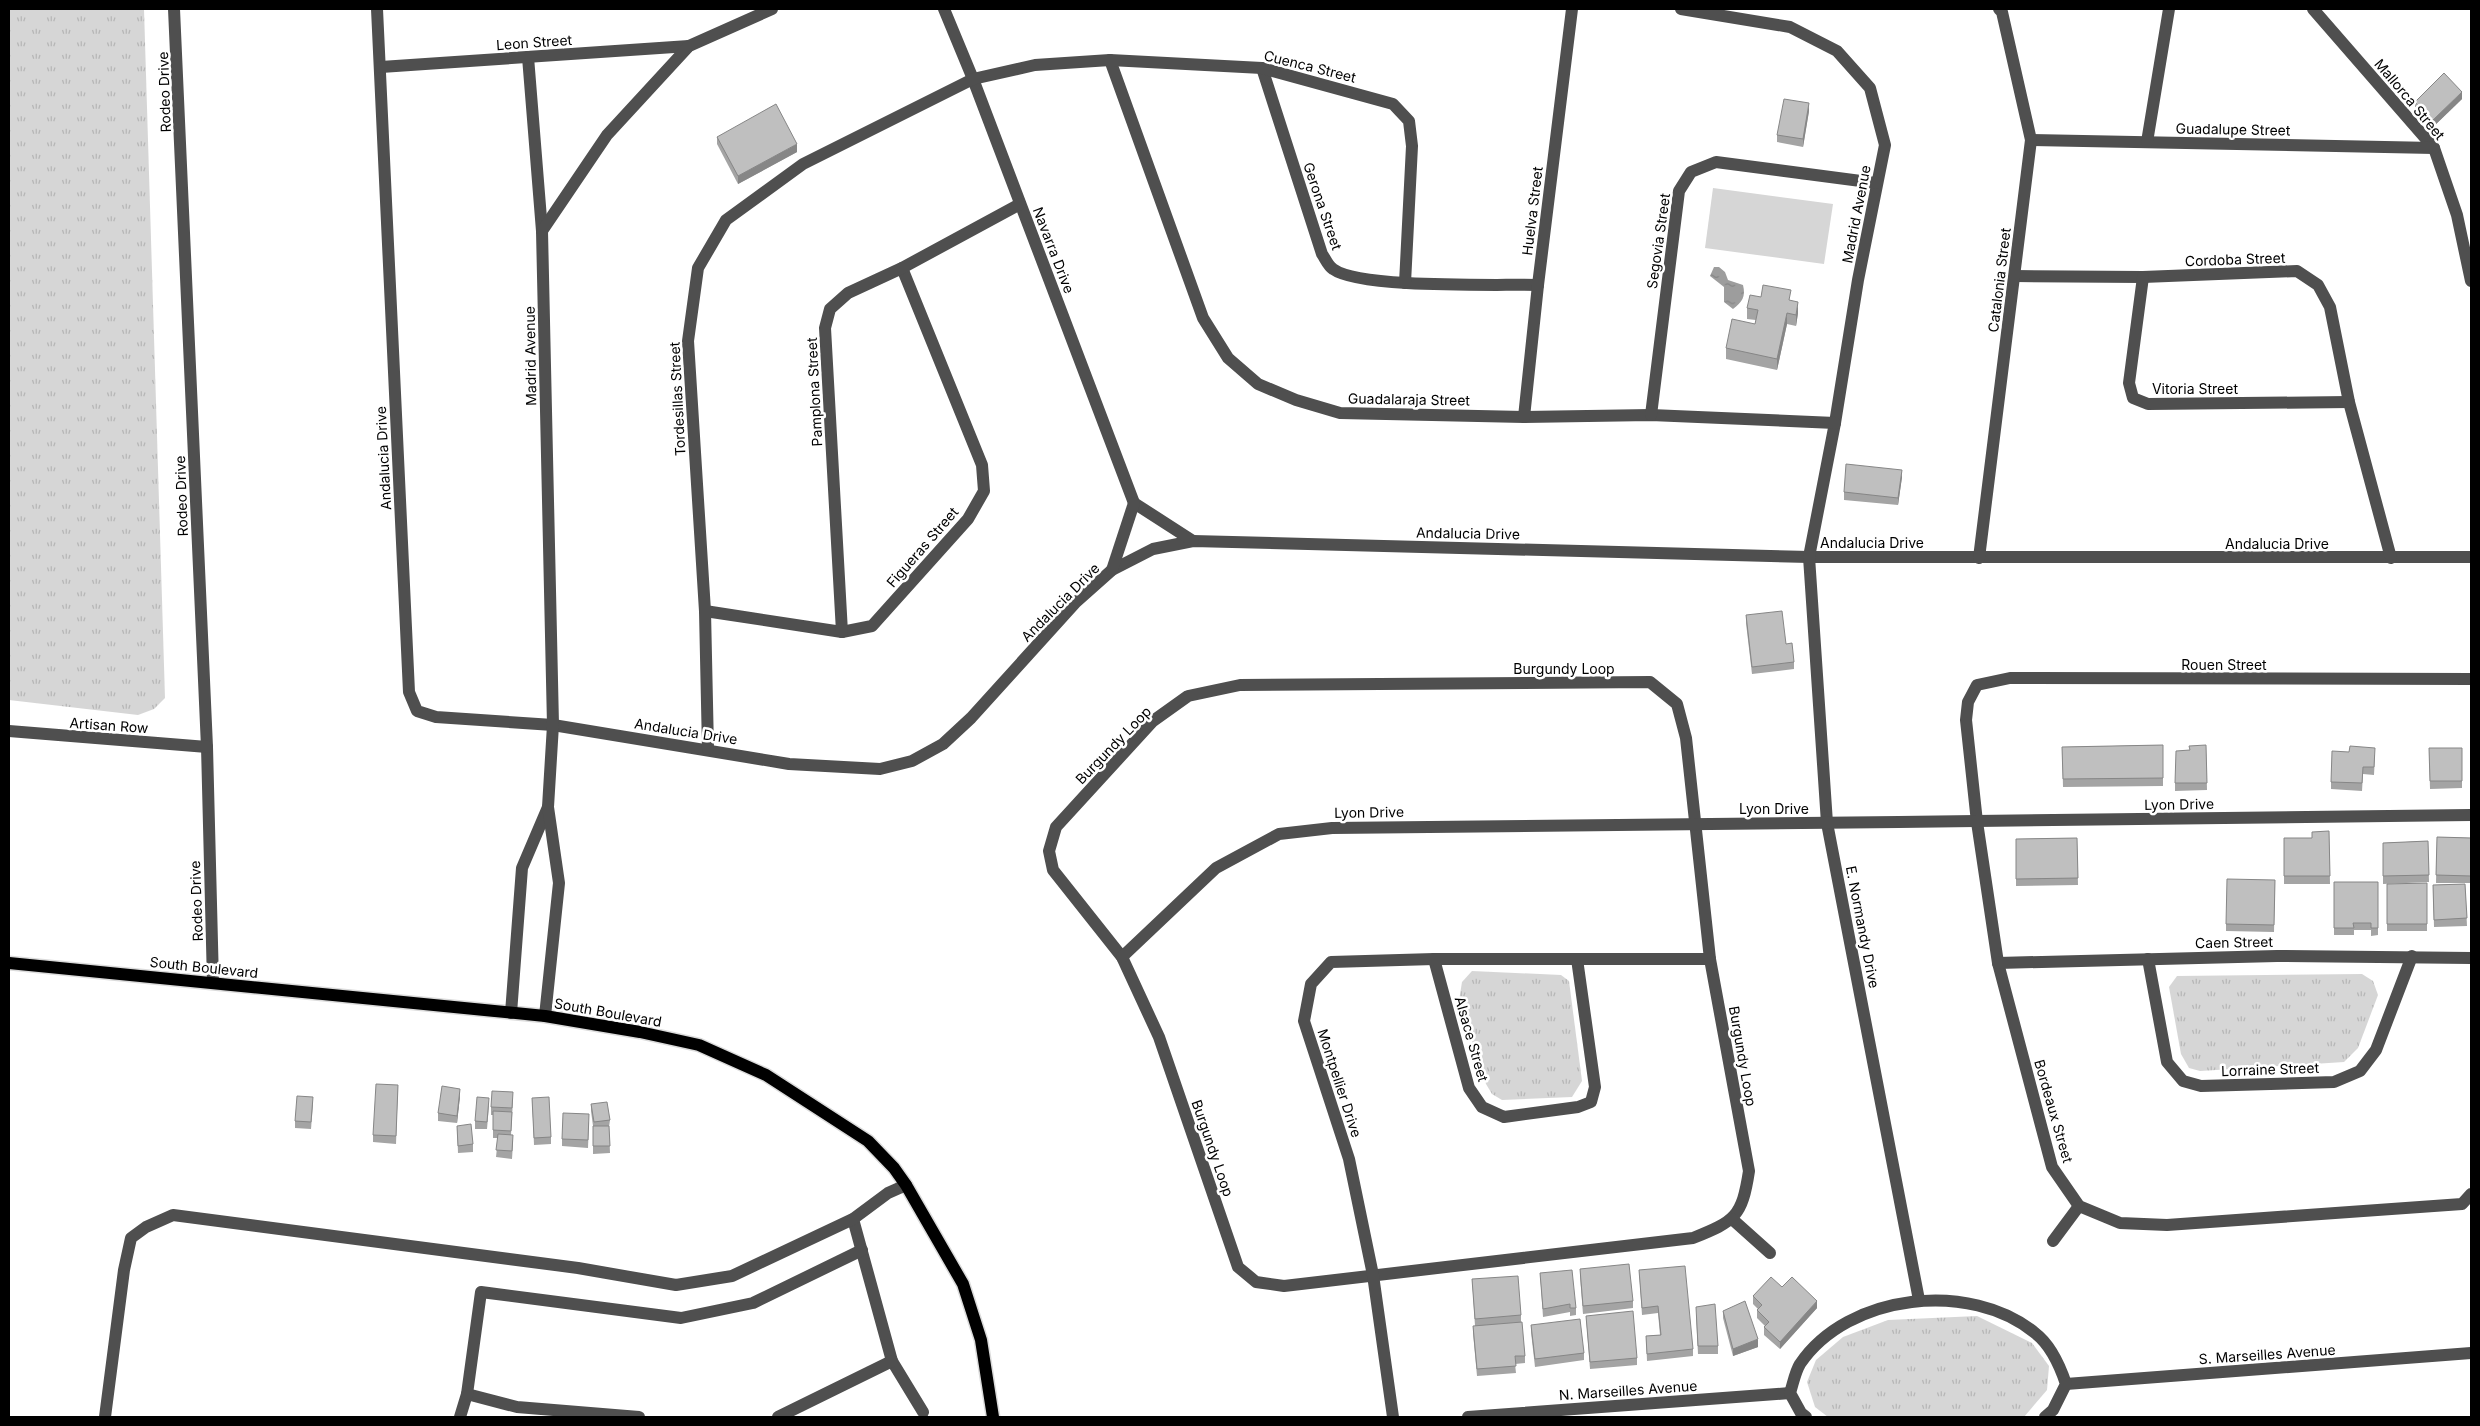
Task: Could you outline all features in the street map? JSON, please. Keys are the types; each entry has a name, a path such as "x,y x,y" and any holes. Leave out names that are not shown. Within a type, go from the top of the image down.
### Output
{"main road":[{"name":"South Boulevard","path":"9,963 545,1016 640,1032 699,1045 766,1075 868,1141 894,1168 906,1185 963,1284 981,1340 993,1417"}],"street":[{"name":"Rodeo Drive","path":"174,9 207,747 213,982"},
{"name":"Andalucia Drive","path":"377,9 409,692 417,711 436,717 553,725 708,749 789,764 880,769 912,761 943,744 972,718 1076,602 1112,570 1153,549 1193,541 1810,557 2471,557"},
{"path":"542,231 606,135 689,46 772,9"},
{"name":"Navarra Drive","path":"944,9 974,79 1134,503"},
{"name":"Huelva Street","path":"1524,417 1538,285 1572,9"},
{"name":"Madrid Avenue","path":"1681,9 1790,28 1837,51 1870,88 1885,145 1876,183 1810,557"},
{"path":"2147,142 2169,9"},
{"name":"Mallorca Street","path":"2313,9 2434,148 2457,215 2471,282"},
{"name":"Catalonia Street","path":"1979,558 2031,140 2002,10"},
{"name":"Leon Street","path":"381,68 689,46"},
{"name":"Madrid Avenue","path":"528,57 542,231 553,725 548,807"},
{"name":"Cuenca Street","path":"974,79 1036,65 1110,60 1262,68 1393,104 1409,121 1412,146 1405,283"},
{"name":"Guadalaraja Street","path":"1110,60 1203,318 1228,358 1258,384 1296,400 1340,413 1524,417 1651,415 1835,423"},
{"name":"Gerona Street","path":"1262,68 1322,254 1332,269 1346,276 1405,283 1538,285"},
{"name":"Tordesillas Street","path":"708,749 705,611 688,341 698,268 726,220 803,164 974,79"},
{"name":"Guadalupe Street","path":"2031,140 2434,148"},
{"name":"Segovia Street","path":"1651,415 1679,192 1691,172 1716,162 1876,183"},
{"name":"Pamplona Street","path":"842,632 825,328 830,309 848,293 902,268 1020,204"},
{"name":"Figueras Street","path":"705,611 842,632 872,626 968,519 984,491 982,465 902,268"},
{"name":"Cordoba Street","path":"2015,276 2143,277 2297,271 2318,285 2330,307 2349,402 2391,558"},
{"name":"Vitoria Street","path":"2143,277 2129,383 2134,398 2148,404 2349,402"},
{"path":"1112,570 1134,503 1193,541"},
{"name":"E. Normandy Drive","path":"1810,557 1828,823 1919,1300"},
{"name":"Rouen Street","path":"1977,685 2010,678 2471,679"},
{"name":"Burgundy Loop","path":"1650,682 1678,704 1686,738 1710,959 1749,1170 1745,1196 1732,1219 1692,1238 1284,1286 1256,1282 1238,1267 1159,1037 1122,957 1053,870 1049,851 1056,827 1153,722 1188,696 1240,685 1650,682"},
{"name":"Bordeaux Street","path":"1977,685 1968,702 1966,720 1977,822 1998,963 2052,1166 2079,1206"},
{"name":"Artisan Row","path":"9,732 207,747"},
{"path":"511,1013 519,885 522,868 548,807"},
{"path":"545,1016 559,883 548,807"},
{"name":"Lyon Drive","path":"1122,957 1216,868 1280,834 1332,828 2471,815"},
{"name":"Caen Street","path":"1998,963 2412,956 2471,958"},
{"name":"Lorraine Street","path":"2148,959 2167,1062 2183,1081 2201,1086 2334,1082 2360,1071 2376,1050 2412,956"},
{"name":"Montpellier Drive","path":"1393,1417 1373,1275 1349,1159 1304,1021 1311,984 1330,962 1434,958 1710,959"},
{"name":"Alsace Street","path":"1434,958 1468,1088 1482,1107 1504,1118 1578,1107 1591,1102 1595,1087 1577,959"},
{"path":"105,1417 124,1270 131,1238 146,1227 173,1215 578,1268 676,1285 732,1276 852,1219 888,1193 906,1185"},
{"path":"2053,1241 2079,1206 2120,1223 2167,1225 2462,1204 2471,1194"},
{"path":"852,1219 892,1361 923,1412"},
{"path":"1732,1219 1770,1254"},
{"path":"460,1417 467,1394 480,1292 681,1318 753,1303 862,1250"},
{"path":"1806,1417 1801,1413 1790,1393 1800,1365 1820,1343 1844,1323 1881,1308 1919,1300 1994,1308 2036,1333 2059,1363 2066,1384 2053,1410 2044,1417"},
{"name":"S. Marseilles Avenue","path":"2066,1384 2471,1353"},
{"path":"778,1417 892,1361"},
{"name":"N. Marseilles Avenue","path":"1468,1417 1790,1393"},
{"path":"467,1394 517,1407 639,1417"}],"green space":[{"path":"9,9 144,9 165,698 154,709 138,715 9,700"},
{"path":"1713,188 1833,204 1824,264 1705,248"},
{"path":"1472,971 1561,975 1569,981 1582,1081 1572,1097 1502,1100 1492,1094 1486,1084 1459,1001 1462,982"},
{"path":"2362,974 2373,981 2378,995 2358,1048 2344,1062 2200,1071 2189,1068 2181,1054 2169,987 2177,976"},
{"path":"1977,1316 2032,1343 2049,1366 2047,1390 2024,1417 1828,1417 1815,1407 1807,1382 1816,1360 1843,1337 1888,1320"}],"water":[{"path":"1714,267 1719,267 1725,272 1728,280 1743,285 1744,293 1742,299 1733,309 1724,302 1724,287 1710,276"}],"building":[{"path":"2444,73 2462,92 2433,120 2415,102"},
{"path":"1784,99 1809,103 1803,139 1777,135"},
{"path":"776,104 797,144 738,176 717,137"},
{"path":"1763,285 1791,290 1789,300 1798,302 1796,315 1787,313 1777,359 1726,348 1732,319 1755,324 1758,310 1747,308 1750,295 1761,297"},
{"path":"1846,464 1902,470 1898,498 1844,492"},
{"path":"1782,611 1786,644 1792,643 1794,662 1752,667 1746,615"},
{"path":"2163,745 2163,778 2063,779 2062,747"},
{"path":"2206,745 2207,783 2175,783 2176,751 2190,750 2189,746"},
{"path":"2350,746 2375,748 2374,767 2363,767 2362,783 2331,782 2332,751 2349,752"},
{"path":"2429,748 2462,748 2462,781 2430,781"},
{"path":"2329,831 2330,876 2284,876 2284,838 2312,838 2312,832"},
{"path":"2437,837 2471,838 2471,876 2436,875"},
{"path":"2077,838 2078,878 2016,879 2016,839"},
{"path":"2428,841 2429,875 2383,876 2383,843"},
{"path":"2227,879 2275,880 2274,925 2226,924"},
{"path":"2334,882 2378,882 2378,928 2371,928 2371,923 2353,923 2354,928 2334,928"},
{"path":"2427,883 2427,924 2387,924 2387,884"},
{"path":"2465,884 2467,918 2434,920 2433,885"},
{"path":"376,1084 398,1085 396,1136 373,1135"},
{"path":"442,1086 460,1089 457,1116 438,1113"},
{"path":"492,1091 513,1092 512,1108 491,1107"},
{"path":"297,1096 313,1097 311,1122 295,1121"},
{"path":"477,1097 489,1098 487,1122 475,1121"},
{"path":"549,1097 551,1137 534,1138 532,1098"},
{"path":"607,1102 610,1120 594,1122 591,1104"},
{"path":"493,1111 512,1112 511,1131 493,1130"},
{"path":"563,1113 589,1114 588,1140 562,1139"},
{"path":"471,1124 473,1144 458,1146 457,1126"},
{"path":"593,1126 609,1126 610,1146 593,1146"},
{"path":"498,1134 513,1135 512,1151 496,1150"},
{"path":"1629,1264 1633,1301 1583,1306 1580,1269"},
{"path":"1685,1266 1693,1349 1647,1354 1646,1336 1661,1335 1658,1306 1642,1308 1639,1270"},
{"path":"1572,1270 1576,1308 1570,1308 1570,1304 1543,1309 1540,1273"},
{"path":"1518,1276 1521,1315 1475,1319 1472,1279"},
{"path":"1771,1277 1782,1287 1792,1277 1817,1301 1780,1342 1764,1327 1769,1322 1757,1310 1762,1305 1753,1296"},
{"path":"1745,1301 1758,1339 1733,1349 1723,1311"},
{"path":"1715,1304 1718,1346 1698,1346 1696,1307"},
{"path":"1633,1311 1637,1358 1590,1362 1586,1316"},
{"path":"1580,1319 1584,1353 1535,1359 1531,1325"},
{"path":"1522,1322 1525,1356 1515,1356 1516,1366 1477,1369 1473,1326"}]}
